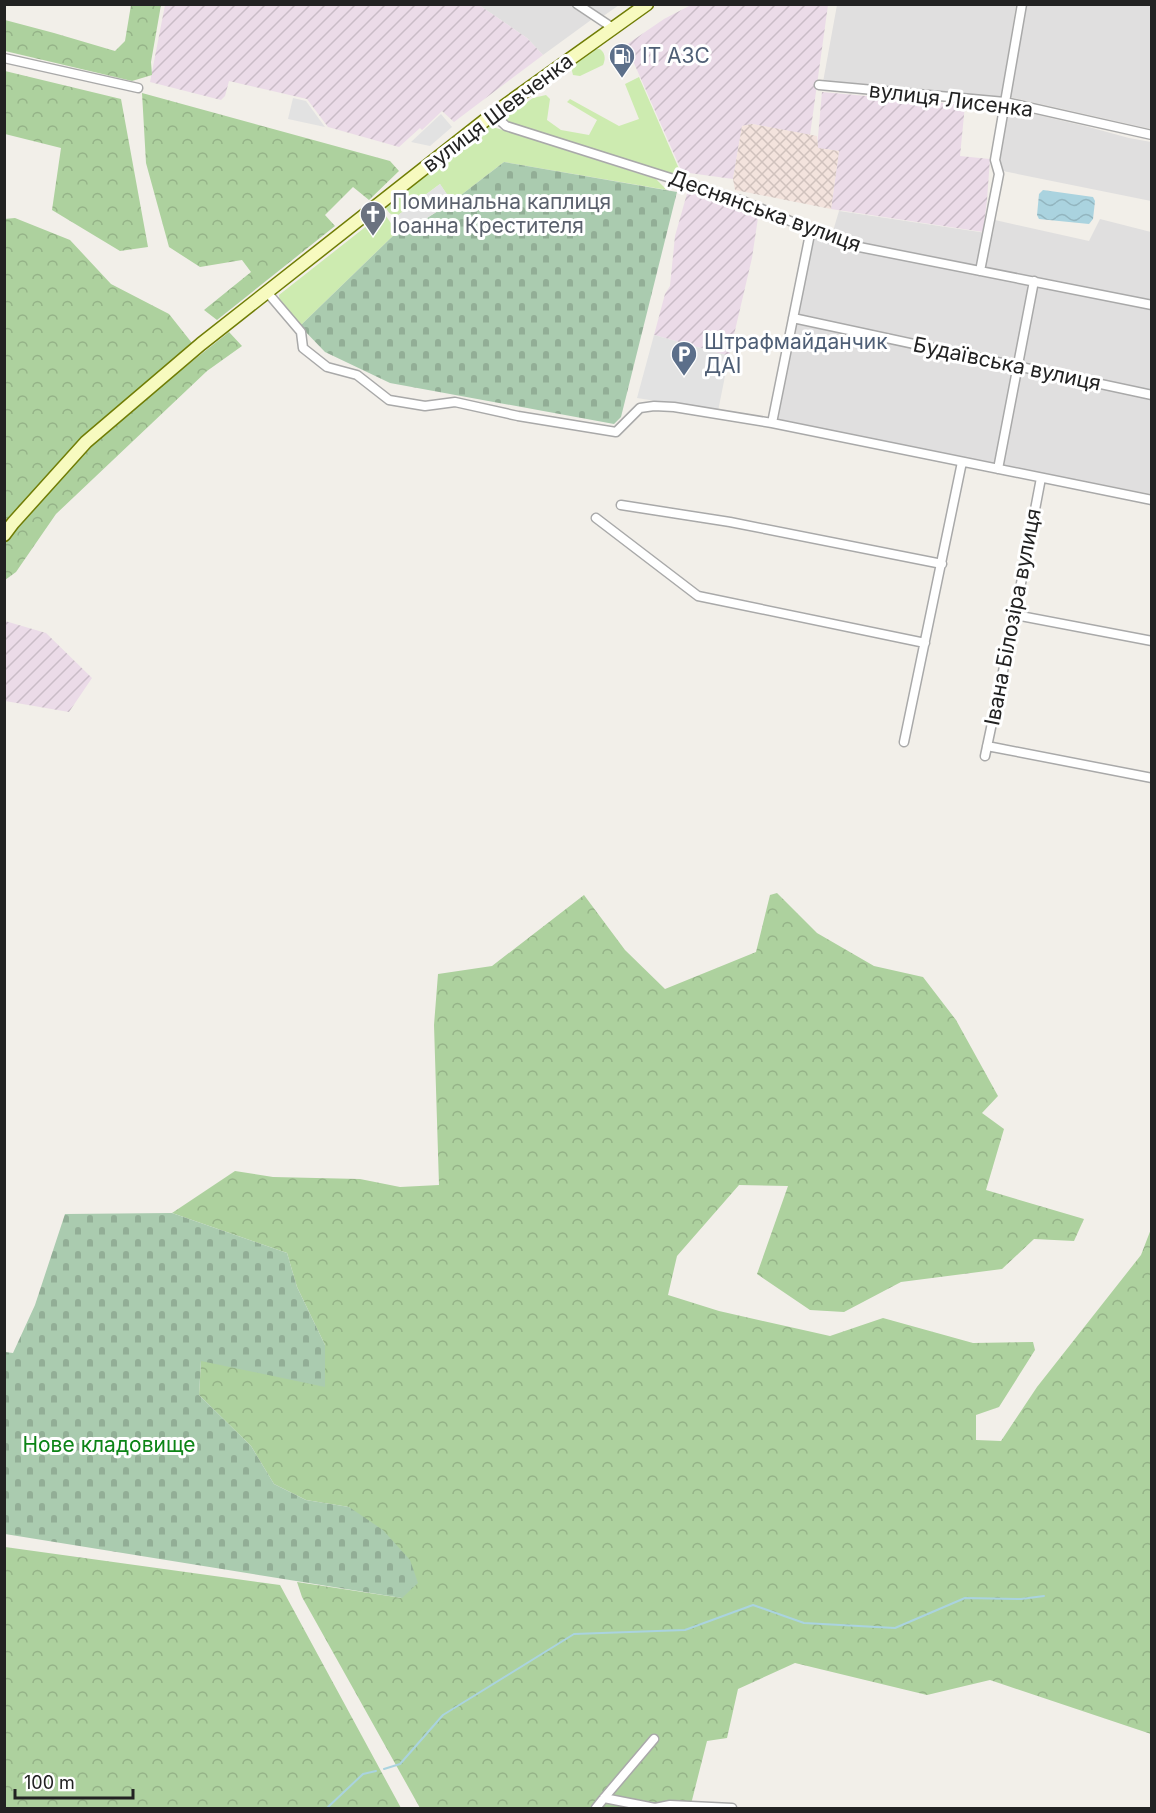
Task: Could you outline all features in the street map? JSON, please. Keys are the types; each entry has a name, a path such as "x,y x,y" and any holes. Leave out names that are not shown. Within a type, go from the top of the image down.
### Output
{"street":[{"path":"577,4 613,28"},
{"name":"вулиця Шевченка","path":"4,535 86,442 201,344 493,114 647,4"},
{"path":"980,271 999,174 995,160 1022,4"},
{"path":"4,58 138,88"},
{"name":"вулиця Лисенка","path":"819,85 1005,102 1152,135"},
{"name":"Деснянська вулиця","path":"493,114 506,126 743,201 844,244 1152,305"},
{"path":"772,423 812,229"},
{"path":"998,469 1034,281"},
{"path":"267,292 301,332 303,348 327,367 357,375 389,400 425,406 455,402 518,416 616,432 640,408 674,407 772,423 1152,500"},
{"name":"Будаївська вулиця","path":"793,318 1152,395"},
{"path":"904,742 962,462"},
{"name":"Івана Білозіра вулиця","path":"985,756 1041,478"},
{"path":"621,505 730,522 942,564"},
{"path":"596,518 698,596 925,643"},
{"path":"1015,615 1152,641"},
{"path":"987,746 1152,778"},
{"path":"596,1809 654,1739"},
{"path":"604,1798 655,1808 670,1805 732,1809"}],"shaded area":[{"path":"165,5 479,5 527,38 543,55 454,122 442,111 399,147 328,127 307,99 229,81 225,96 221,100 150,82"},
{"path":"479,5 619,5 602,17 591,20 543,55 527,38"},
{"path":"691,5 828,5 810,135 752,124 742,126 733,179 682,172 626,45 664,19"},
{"path":"837,5 1016,5 1001,97 823,82"},
{"path":"1025,5 1151,5 1151,129 1009,97"},
{"path":"822,92 965,105 960,156 990,159 983,232 831,209 839,151 817,148"},
{"path":"293,98 306,101 325,127 288,119"},
{"path":"1007,108 1151,142 1151,201 1003,171 998,158"},
{"path":"441,114 452,127 430,146 411,142"},
{"path":"752,124 817,136 818,148 839,151 831,209 735,190 733,179 742,126"},
{"path":"440,184 452,202 416,225 412,221 404,226 397,216"},
{"path":"688,190 759,211 752,258 729,356 654,335 665,294 670,286 675,236"},
{"path":"839,211 993,234 995,220 1089,241 1100,219 1151,232 1151,494 776,421 815,234 830,241"},
{"name":"Штрафмайданчик ДАІ","path":"654,335 729,356 718,411 637,398"},
{"path":"5,621 46,633 92,678 69,712 5,701"}],"green space":[{"path":"131,5 161,5 151,62 152,75 132,81 5,51 5,20 115,51 125,41"},
{"path":"592,49 600,49 603,52 605,58 603,65 580,76 573,75 572,65"},
{"path":"5,71 121,99 148,247 120,251 52,210 61,148 5,134"},
{"path":"639,77 683,178 508,124 504,118 533,98 546,95 550,99 547,120 561,130 589,135 597,120 567,102 570,99 619,126 639,119 625,84"},
{"path":"142,93 390,161 399,171 369,200 353,187 325,215 335,226 217,320 204,310 251,272 242,260 200,267 169,247 146,163"},
{"path":"490,126 656,179 667,190 504,162 452,202 440,184 397,216 388,212 385,206"},
{"path":"504,162 677,192 621,417 614,424 390,383 325,352 300,326 397,232 412,221 416,225 452,202"},
{"path":"386,216 397,232 300,326 280,305 279,295 378,217"},
{"path":"15,218 70,240 111,284 169,314 192,343 80,440 5,526 4,219"},
{"path":"229,332 242,346 207,371 56,514 16,572 5,580 5,544 18,524 88,444"},
{"path":"777,893 817,933 874,966 923,977 956,1020 998,1096 982,1113 1004,1129 986,1190 1084,1219 1074,1241 1034,1239 1002,1269 901,1282 844,1312 810,1310 757,1274 788,1186 739,1185 677,1256 668,1295 719,1311 830,1336 883,1318 973,1343 1033,1342 1035,1350 999,1407 976,1415 976,1440 1001,1441 1037,1387 1141,1255 1151,1229 1151,1734 990,1680 927,1695 795,1663 738,1689 727,1738 707,1741 690,1808 420,1808 302,1597 297,1582 402,1598 349,1507 306,1500 274,1484 251,1446 199,1395 201,1361 325,1345 297,1287 287,1253 172,1213 235,1171 273,1177 360,1179 400,1187 439,1185 434,1025 438,974 492,966 584,895 625,950 665,989 756,952 770,895"},
{"name":"Нове кладовище","path":"172,1213 287,1253 297,1287 325,1345 325,1387 201,1361 199,1395 251,1446 274,1484 306,1500 349,1507 383,1530 410,1560 418,1583 402,1598 5,1534 5,1352 13,1353 35,1305 65,1214"},
{"path":"5,1547 280,1585 401,1808 5,1808"}],"water":[{"path":"1043,190 1093,197 1095,201 1093,219 1089,224 1039,219 1037,215 1039,194"}],"waterway":[{"path":"384,1769 400,1764 443,1715 574,1634 685,1630 753,1605 804,1623 895,1628 965,1598 1021,1599 1044,1596"},
{"path":"327,1808 363,1774 376,1771"}],"place":[{"name":"ІТ АЗС","path":"622,79"},
{"name":"Поминальна каплиця Іоанна Крестителя","path":"373,237"},
{"name":"Штрафмайданчик ДАІ","path":"684,377"}]}
